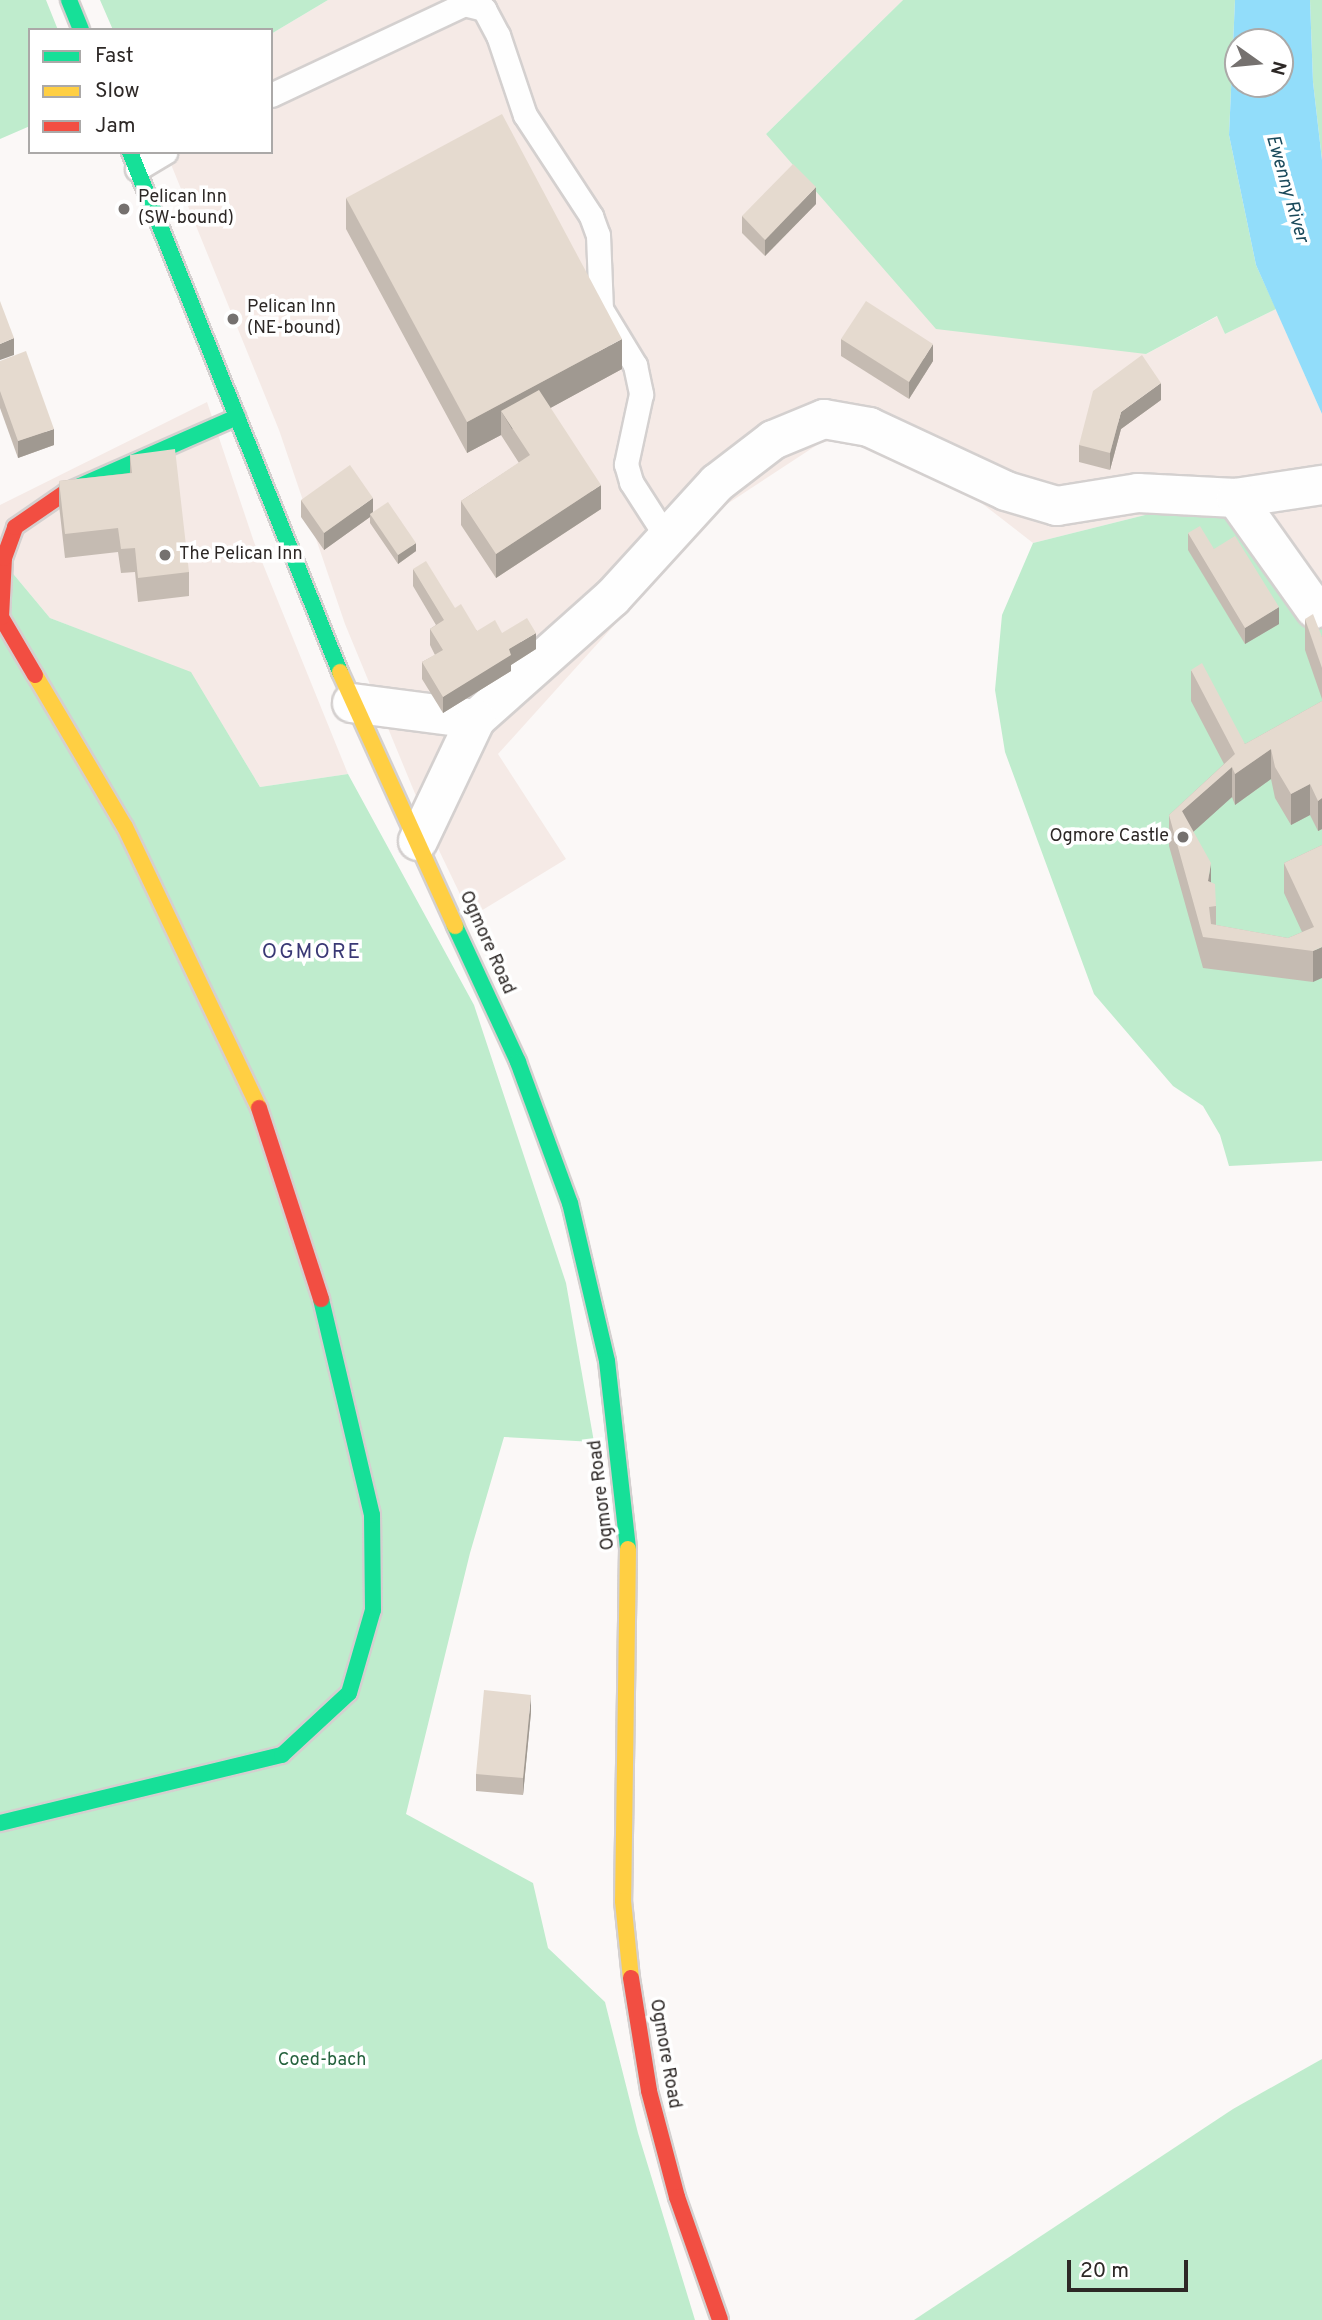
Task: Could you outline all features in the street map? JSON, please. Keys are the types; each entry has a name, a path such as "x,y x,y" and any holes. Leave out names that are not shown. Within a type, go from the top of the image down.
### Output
{"main road":[{"path":"69,0 80,28"},
{"name":"Ogmore Road","path":"134,161 352,703 518,1062 570,1203 607,1361 629,1556 623,1900 632,1987 649,2091 677,2197 720,2320"},
{"path":"0,1823 282,1755 349,1693 373,1610 372,1515 328,1323 266,1123 125,827 1,617 4,558 15,527 68,491 237,417"}],"street":[{"path":"418,841 476,719 612,598 717,483 773,440 824,419 869,427 1006,491 1057,506 1138,494 1236,498 1322,485"},
{"path":"1236,498 1315,609"},
{"path":"352,703 476,719"}],"lane":[{"path":"273,94 464,4 484,9 498,34 525,115 591,216 598,234 596,288 601,309 635,365 641,394 626,464 631,482 667,538"},
{"path":"134,161 158,154"}],"shaded area":[{"path":"328,0 903,0 766,134 1146,354 1218,316 1225,334 1276,309 1322,414 1322,627 1281,573 1193,503 1033,543 975,498 897,451 842,438 820,443 718,510 498,754 566,859 471,917 435,842 345,624 279,430 167,154 273,154 273,33"},
{"path":"207,402 254,542 348,774 260,787 191,673 50,618 0,558 0,505"}],"green space":[{"path":"0,0 46,0 57,28 28,28 28,127 0,139"},
{"path":"100,0 328,0 273,33 273,28 112,28"},
{"path":"903,0 1235,0 1234,28 1224,28 1224,98 1231,98 1229,135 1256,265 1276,309 1225,334 1217,316 1146,354 936,329 766,134"},
{"path":"1310,0 1322,0 1322,160 1313,82"},
{"path":"1193,503 1219,507 1281,573 1322,627 1322,1161 1229,1166 1220,1135 1203,1106 1173,1086 1094,994 1005,752 995,690 1002,615 1033,543"},
{"name":"Coed-bach","path":"0,558 50,618 191,672 260,787 348,774 474,1005 566,1283 594,1442 504,1437 470,1553 406,1814 533,1883 548,1948 605,2002 638,2133 695,2320 0,2320"},
{"path":"1322,2059 1322,2320 914,2320 1233,2109"}],"water":[{"name":"Ewenny River","path":"1235,0 1310,0 1313,82 1322,160 1322,414 1256,265 1229,135 1231,98 1294,98 1294,28 1234,28"}],"building":[{"path":"502,114 622,339 467,422 346,198"},
{"path":"793,164 816,187 765,240 742,216"},
{"path":"0,301 14,338 0,344"},
{"path":"866,301 933,344 909,382 841,339"},
{"path":"26,351 54,429 18,441 0,391 0,361"},
{"path":"1142,355 1161,383 1121,412 1110,453 1079,445 1093,391"},
{"path":"539,390 601,485 496,554 461,501 530,455 501,411"},
{"path":"175,449 189,572 138,578 135,548 121,549 118,528 65,534 59,481 132,473 130,455"},
{"path":"350,465 373,498 324,533 301,500"},
{"path":"388,502 416,543 398,555 370,514"},
{"path":"1200,526 1214,549 1235,536 1279,607 1245,628 1188,533"},
{"path":"426,561 455,608 461,604 477,631 495,620 502,633 527,618 536,633 509,649 511,655 443,697 422,662 443,650 430,629 444,620 413,569"},
{"path":"1313,614 1322,637 1322,668 1305,619"},
{"path":"1202,663 1245,744 1322,701 1322,798 1318,801 1310,784 1291,794 1275,767 1271,749 1235,774 1232,767 1182,811 1211,863 1208,881 1215,884 1216,906 1209,907 1211,924 1288,938 1314,927 1284,863 1322,845 1322,947 1313,951 1203,937 1169,815 1235,754 1191,670"},
{"path":"484,1690 531,1695 523,1778 476,1774"}],"traffic: fast":[{"path":"69,0 80,28"},
{"path":"131,154 340,672"},
{"path":"66,492 237,417"},
{"path":"455,926 518,1062 570,1203 607,1361 628,1549"},
{"path":"0,1823 282,1755 349,1693 373,1610 372,1515 321,1299"}],"traffic: slow":[{"path":"340,672 455,926"},
{"path":"35,675 125,827 259,1108"},
{"path":"628,1549 623,1901 631,1978"}],"traffic: jam":[{"path":"35,675 1,617 4,558 15,527 66,492"},
{"path":"259,1108 321,1299"},
{"path":"631,1978 649,2091 677,2197 720,2320"}],"place":[{"name":"Pelican Inn (SW-bound)","path":"124,209"},
{"name":"Pelican Inn (NE-bound)","path":"233,319"},
{"name":"The Pelican Inn","path":"165,555"},
{"name":"Ogmore Castle","path":"1183,837"}],"district":[{"name":"OGMORE","path":"312,953"}]}
